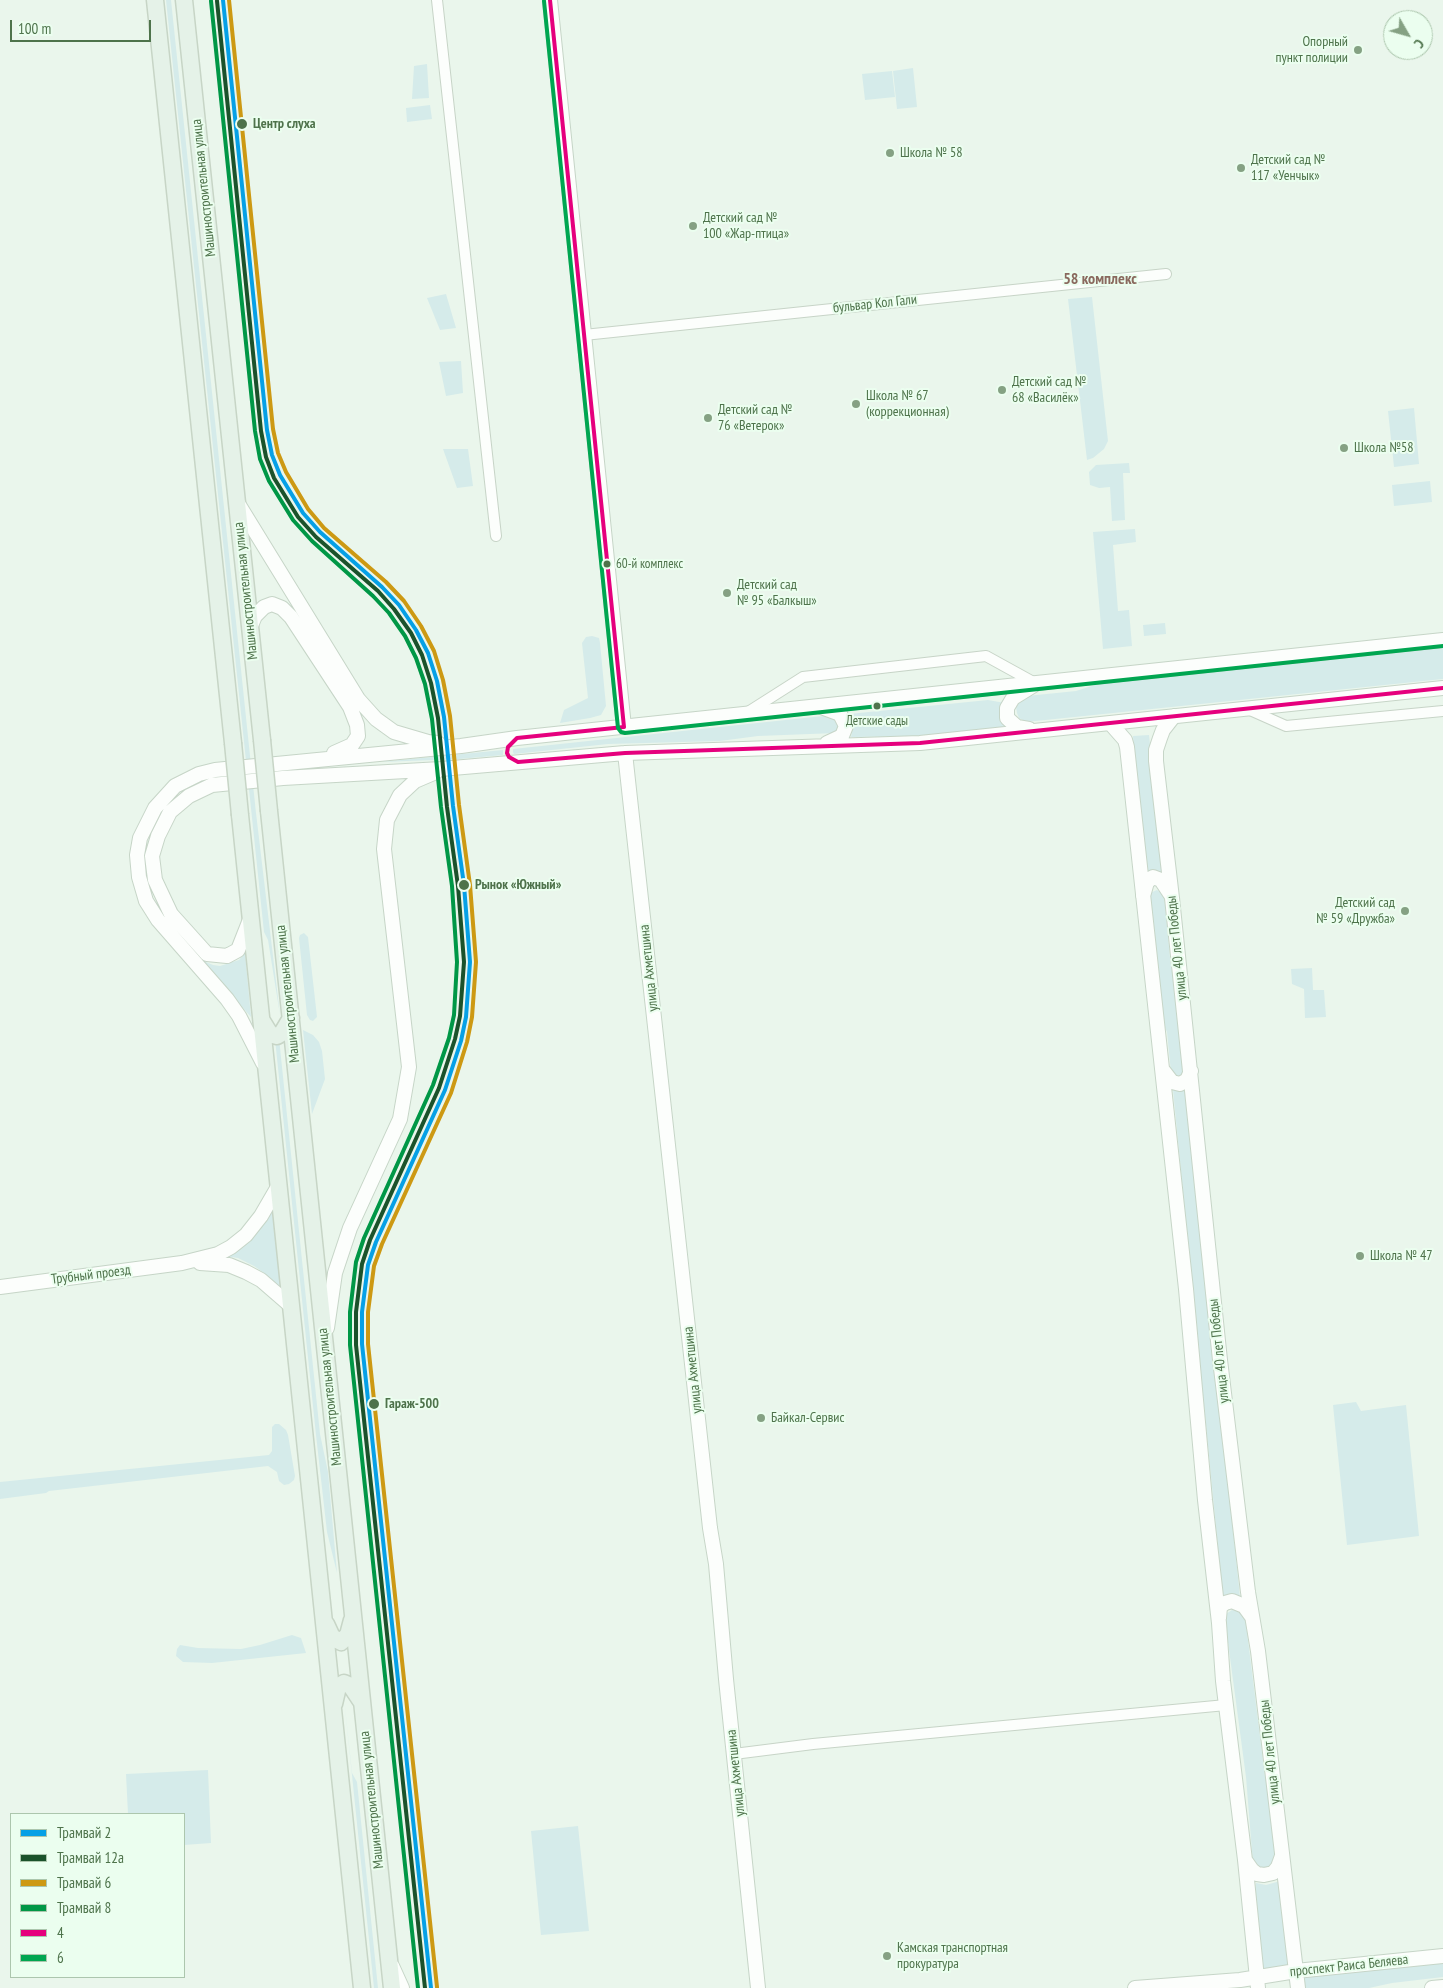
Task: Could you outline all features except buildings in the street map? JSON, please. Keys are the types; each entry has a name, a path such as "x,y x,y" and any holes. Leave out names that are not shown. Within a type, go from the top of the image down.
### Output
{"main road":[{"name":"Машиностроительная улица","path":"155,0 362,1988"},
{"name":"Машиностроительная улица","path":"184,0 392,1988"},
{"path":"262,1021 270,1034 277,1036 282,1033 291,1018"},
{"path":"324,1617 332,1637 341,1642 348,1634 353,1614"},
{"path":"333,1708 338,1688 344,1683 351,1686 362,1703"}],"street":[{"path":"437,0 496,536"},
{"path":"550,0 624,727"},
{"name":"бульвар Кол Гали","path":"584,335 1166,274"},
{"path":"237,502 358,699 376,719 394,732 403,735 428,742 462,746"},
{"path":"250,628 255,616 264,607 272,604 282,608 291,617 350,707 357,725 358,736 352,745 323,758"},
{"path":"267,1072 257,1049 231,1004 158,920 146,901 139,877 137,855 140,838 155,808 175,786 199,774 215,770 323,758 462,746 517,738 1443,640"},
{"path":"745,714 803,677 986,656 1036,683"},
{"path":"1036,683 1013,698 1007,708 1007,718 1016,727 1036,731"},
{"path":"251,917 238,950 227,956 212,955 200,949 171,914 155,880 152,856 158,836 170,812 189,796 212,785 283,778 441,769 625,753 920,743 1174,716 1250,710 1443,688"},
{"path":"820,706 840,714 846,726 842,736 824,745"},
{"path":"1250,710 1286,726 1443,711"},
{"name":"улица 40 лет Победы","path":"1174,716 1163,730 1156,750 1220,1360 1252,1617 1258,1651 1298,1988"},
{"name":"улица 40 лет Победы","path":"1110,723 1126,740 1127,747 1142,900 1186,1289 1226,1705 1258,1983"},
{"path":"517,738 508,747 507,753 509,757 518,762"},
{"name":"улица Ахметшина","path":"625,753 710,1528 716,1564 758,1988"},
{"path":"325,1341 334,1273 350,1228 400,1119 409,1067 384,849 387,820 400,795 415,782 441,769"},
{"path":"1142,900 1147,882 1153,877 1161,880 1172,898"},
{"path":"1162,1069 1172,1082 1180,1084 1187,1080 1191,1071"},
{"path":"182,1263 218,1254 246,1235 262,1216 279,1185"},
{"path":"182,1263 230,1265 261,1280 291,1306"},
{"name":"Трубный проезд","path":"0,1286 182,1263"},
{"path":"1219,1623 1220,1607 1225,1602 1232,1601 1244,1606 1252,1617"},
{"path":"734,1754 823,1743 1226,1705"},
{"path":"1245,1860 1252,1870 1264,1875 1273,1873 1278,1867 1282,1854"},
{"name":"проспект Раиса Беляева","path":"1135,1988 1258,1983 1296,1971 1443,1956"},
{"path":"389,1960 402,1988"},
{"path":"1432,1988 1443,1987"}],"shaded area":[{"path":"166,0 171,0 256,813 280,1015 268,940 264,932"},
{"path":"427,64 429,98 412,99 414,66"},
{"path":"913,68 917,107 897,109 893,71"},
{"path":"892,71 895,97 865,100 862,74"},
{"path":"430,105 432,119 407,122 406,108"},
{"path":"446,294 456,328 440,330 427,298"},
{"path":"1092,297 1108,441 1104,449 1093,458 1087,460 1068,299"},
{"path":"461,361 463,393 446,396 439,362"},
{"path":"1414,408 1419,464 1394,467 1388,411"},
{"path":"443,449 468,449 473,486 457,488"},
{"path":"1129,463 1130,473 1123,473 1125,520 1112,521 1110,487 1099,488 1090,485 1089,472 1096,465"},
{"path":"1430,481 1432,502 1394,506 1392,485"},
{"path":"1135,529 1136,542 1113,545 1118,611 1129,610 1132,646 1103,649 1093,532"},
{"path":"1165,623 1166,634 1144,636 1143,625"},
{"path":"586,637 599,638 600,643 606,706 601,715 560,723 564,710 588,698 582,643"},
{"path":"1443,648 1443,679 1026,722 1019,718 1016,707 1027,696 1076,691 1098,684"},
{"path":"988,700 1005,703 1009,729 925,736 851,737 854,723 849,714"},
{"path":"831,716 838,721 839,729 836,733 758,736 720,741 608,744 514,754 513,752 513,749"},
{"path":"1149,735 1162,854 1161,875 1146,877 1133,736"},
{"path":"503,750 503,755 381,762"},
{"path":"1157,890 1164,895 1171,968 1177,986 1186,1068 1183,1074 1176,1077 1171,1073 1167,1032 1162,1020 1149,897 1150,893"},
{"path":"304,933 308,937 317,1017 313,1021 307,1015 299,938"},
{"path":"245,953 251,1017 199,959 220,966 239,960"},
{"path":"1312,968 1313,990 1324,990 1326,1017 1305,1018 1304,989 1292,984 1291,969"},
{"path":"303,1030 313,1035 319,1042 322,1051 325,1079 312,1114"},
{"path":"279,1038 320,1434 328,1472 337,1573 327,1532 316,1435 275,1039"},
{"path":"1187,1087 1240,1598 1223,1599 1173,1090 1175,1088"},
{"path":"272,1207 281,1293 264,1273 254,1266 238,1258 225,1256"},
{"path":"1356,1402 1361,1411 1406,1405 1419,1536 1347,1545 1333,1405"},
{"path":"275,1424 279,1424 286,1430 288,1435 295,1476 294,1480 289,1484 284,1485 279,1481 277,1472 268,1466 49,1491 0,1499 0,1482 269,1455 272,1451 272,1427"},
{"path":"1232,1610 1240,1611 1245,1616 1265,1777 1270,1794 1278,1855 1272,1866 1260,1869 1253,1864 1246,1777 1225,1620 1226,1614"},
{"path":"292,1635 301,1638 306,1653 212,1663 183,1662 176,1656 180,1645 198,1648 241,1649"},
{"path":"343,1688 352,1773 357,1782 378,1988 374,1988"},
{"path":"208,1770 211,1843 185,1845 185,1813 128,1813 126,1774"},
{"path":"578,1826 589,1931 541,1935 531,1831"},
{"path":"1280,1881 1290,1971 1261,1974 1253,1898 1256,1883 1266,1885"},
{"path":"1443,1961 1443,1977 1392,1983 1369,1988 1303,1988 1302,1976"}],"tram line":[{"name":"2","path":"223,0 267,430 272,455 280,475 303,513 320,532 382,587 399,605 416,630 428,653 437,681 444,717 453,806 464,885 470,962 466,1017 461,1041 445,1090 376,1242 368,1265 362,1312 362,1344 431,1988"},
{"name":"6","path":"229,0 273,429 278,453 286,472 308,509 324,528 386,582 404,601 421,626 434,651 443,680 450,716 459,805 470,885 476,962 472,1017 467,1042 451,1093 382,1244 374,1266 368,1312 368,1344 437,1987"},
{"name":"8","path":"211,1 255,431 260,459 269,481 293,520 312,541 389,613 405,636 416,658 425,684 432,719 441,807 452,886 457,962 454,1015 449,1038 433,1085 364,1238 356,1262 350,1312 350,1345 418,1988"},
{"name":"12а","path":"217,1 261,431 266,457 274,478 298,517 316,537 378,591 411,633 422,655 431,683 438,718 447,807 458,886 464,962 460,1016 455,1039 439,1088 370,1240 362,1264 356,1312 356,1345 425,1988"}],"transit line":[{"name":"4","path":"550,0 624,727 517,738 508,747 507,753 509,757 518,762 625,753 920,743 1443,688"},
{"name":"6","path":"544,1 618,728 621,732 1443,646"}],"place":[{"name":"Опорный пункт полиции","path":"1358,50"},
{"name":"Центр слуха","path":"242,124"},
{"name":"Школа № 58","path":"890,153"},
{"name":"Детский сад № 117 «Уенчык»","path":"1241,168"},
{"name":"Детский сад № 100 «Жар-птица»","path":"693,226"},
{"name":"Детский сад № 68 «Василёк»","path":"1002,390"},
{"name":"Школа № 67 (коррекционная)","path":"856,404"},
{"name":"Детский сад № 76 «Ветерок»","path":"708,418"},
{"name":"Школа №58","path":"1344,448"},
{"name":"60-й комплекс","path":"607,564"},
{"name":"Детский сад № 95 «Балкыш»","path":"727,593"},
{"name":"Детские сады","path":"877,706"},
{"name":"Рынок «Южный»","path":"464,885"},
{"name":"Детский сад № 59 «Дружба»","path":"1405,911"},
{"name":"Школа № 47","path":"1360,1256"},
{"name":"Гараж-500","path":"374,1404"},
{"name":"Байкал-Сервис","path":"761,1418"},
{"name":"Камская транспортная прокуратура","path":"887,1956"}],"district":[{"name":"58 комплекс","path":"1100,279"}]}
